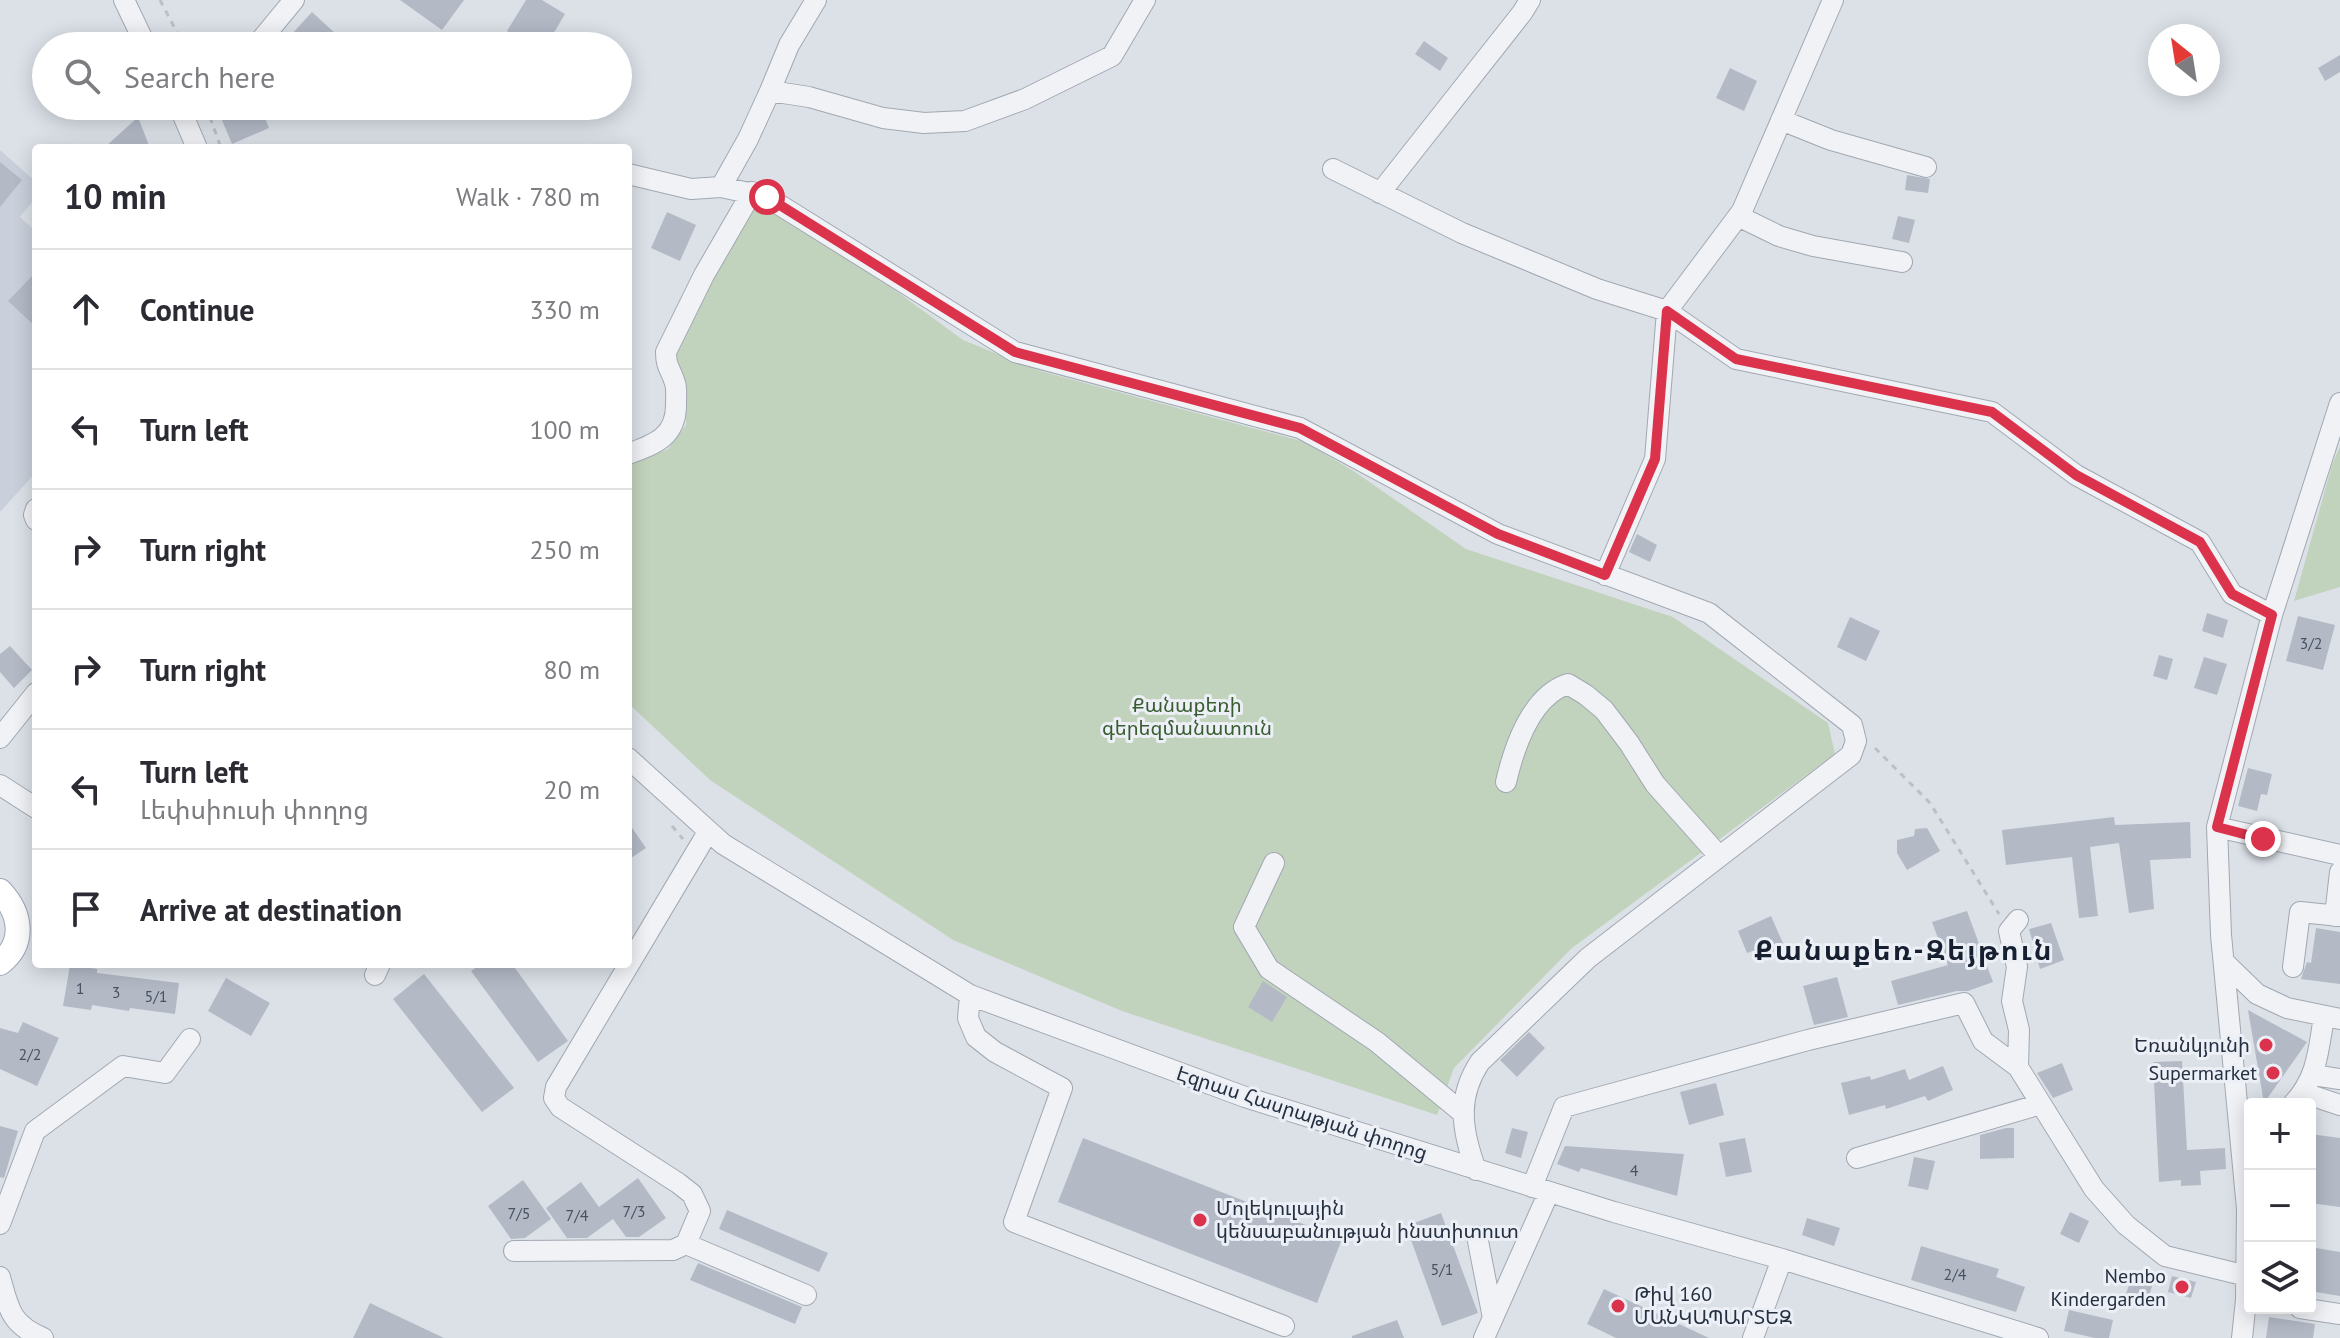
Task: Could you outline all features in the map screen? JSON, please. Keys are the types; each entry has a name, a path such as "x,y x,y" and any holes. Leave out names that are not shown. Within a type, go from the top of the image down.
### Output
{"main road":[{"path":"0,891 15,913 18,933 15,947 0,963"}],"street":[{"path":"124,0 139,32"},
{"path":"133,0 148,32"},
{"path":"268,32 294,0"},
{"path":"721,187 748,139 789,45 816,0"},
{"path":"770,91 809,97 883,118 924,123 965,121 1025,99 1112,56 1145,0"},
{"path":"1380,193 1530,0"},
{"path":"1605,575 1655,459 1667,311 1738,216 1833,0"},
{"path":"176,120 185,144"},
{"path":"185,120 195,144"},
{"path":"1781,120 1831,140 1926,167"},
{"path":"1333,169 1462,233 1597,289 1667,311 1736,359 1992,412 2076,475 2200,542 2232,594 2272,615"},
{"path":"632,175 691,189 721,187 767,197 1015,352 1300,428 1498,534 1709,613 1852,725 1856,741 1851,755 1588,958 1480,1062 1468,1080 1464,1114 1465,1138 1476,1170"},
{"path":"632,453 654,445 673,427 675,383 666,365 666,352 704,275 752,192"},
{"path":"1738,216 1779,236 1813,246 1902,262"},
{"path":"2244,1113 2224,962 2217,827 2272,615 2340,403"},
{"path":"1506,782 1512,757 1527,722 1549,694 1568,684 1604,710 1655,784 1719,856"},
{"path":"0,738 32,698"},
{"name":"Էզրաս Հասրաթյան փողոց","path":"632,762 703,842"},
{"name":"Էզրաս Հասրաթյան փողոց","path":"632,772 703,842 723,844 970,997 1219,1096 2030,1337"},
{"path":"0,785 32,805"},
{"path":"2217,827 2340,855"},
{"path":"632,960 703,842"},
{"path":"1274,863 1244,927 1269,969 1377,1042 1464,1114"},
{"path":"2293,967 2300,912 2338,916 2340,872"},
{"path":"2014,926 2017,967 2012,1001 2019,1030 2018,1067"},
{"path":"2224,962 2257,994 2287,1008 2332,1018 2303,1091"},
{"path":"514,1251 673,1250 686,1244 700,1211 692,1194 678,1183 560,1107 554,1098 556,1087 627,968"},
{"path":"970,997 968,1018 976,1037 995,1052 1062,1088 1014,1222 1284,1326"},
{"name":"Էզրաս Հասրաթյան փողոց","path":"970,997 1245,1097 1542,1193"},
{"path":"1484,1338 1542,1193 1564,1107 1808,1040 1964,1003 1983,1041 2018,1067 2094,1189 2126,1225 2165,1256 2244,1275"},
{"path":"0,1224 35,1131 123,1066 165,1073 190,1039"},
{"path":"2303,1091 2340,1079"},
{"path":"2303,1091 2340,1105"},
{"path":"1857,1158 2041,1104"},
{"path":"2246,1170 2247,1242"},
{"path":"1477,1236 1493,1318"},
{"path":"686,1244 806,1295"},
{"path":"1753,1338 1781,1264"},
{"name":"Էզրաս Հասրաթյան փողոց","path":"1781,1264 2005,1338"},
{"path":"0,1277 10,1314 31,1333 43,1338"},
{"path":"2316,1310 2340,1314"},
{"path":"2242,1338 2246,1314"}],"path":[{"path":"160,0 177,32"},
{"path":"211,120 220,144"},
{"path":"1852,725 1930,803 2014,926"},
{"path":"668,820 703,842"}],"shaded area":[{"path":"0,150 32,178 32,202 20,217 32,228 32,476 0,512"}],"green space":[{"name":"Քանաքեռի գերեզմանատուն","path":"772,200 963,340 1040,371 1305,442 1355,472 1466,549 1673,617 1828,723 1835,754 1572,948 1454,1068 1437,1115 1122,1011 953,940 710,780 632,707 632,462 668,449 686,425 686,385 671,358 753,205"},
{"path":"2340,446 2340,587 2294,601 2332,465"}],"building":[{"path":"400,0 464,0 442,30"},
{"path":"526,0 542,0 565,14 554,32 507,31"},
{"path":"312,12 334,32 294,32"},
{"path":"1424,41 1448,58 1440,71 1415,54"},
{"path":"2340,55 2340,72 2325,81 2318,68"},
{"path":"1730,68 1757,81 1744,111 1716,98"},
{"path":"135,120 139,120 148,144 108,144"},
{"path":"222,120 266,120 269,128 232,144"},
{"path":"0,162 22,180 0,207"},
{"path":"1907,175 1930,179 1928,193 1905,190"},
{"path":"667,212 696,225 680,261 651,248"},
{"path":"1898,216 1915,220 1909,243 1892,239"},
{"path":"32,276 32,323 8,301"},
{"path":"1637,534 1657,545 1650,562 1629,552"},
{"path":"2207,613 2228,620 2223,638 2202,631"},
{"path":"2298,616 2335,625 2323,670 2286,661"},
{"path":"1850,617 1880,631 1866,661 1837,647"},
{"path":"10,646 32,670 14,688 0,672 0,654"},
{"path":"2159,655 2173,659 2167,680 2153,676"},
{"path":"2204,657 2227,664 2217,695 2194,688"},
{"path":"2248,768 2272,774 2267,795 2261,794 2257,811 2238,806"},
{"path":"2114,817 2115,825 2190,822 2191,858 2150,860 2154,909 2129,913 2119,843 2090,847 2098,916 2079,918 2072,857 2006,865 2002,830"},
{"path":"632,828 646,848 632,857"},
{"path":"1927,828 1940,851 1907,870 1897,853 1897,840 1914,836 1915,829"},
{"path":"1967,911 1993,982 1968,991 1898,1005 1891,981 1948,965 1932,922"},
{"path":"1771,916 1786,950 1766,959 1755,950 1747,953 1738,931"},
{"path":"2051,923 2064,960 2040,969 2029,929"},
{"path":"2316,928 2340,932 2340,984 2301,979 2307,962 2311,963"},
{"path":"69,968 90,968 97,969 97,973 179,983 175,1014 92,1005 91,1010 63,1006"},
{"path":"475,968 515,968 568,1041 538,1062 471,971"},
{"path":"424,974 514,1088 482,1112 393,999"},
{"path":"1837,977 1848,1017 1814,1025 1803,986"},
{"path":"226,978 270,1003 251,1036 208,1011"},
{"path":"1263,981 1287,997 1272,1022 1248,1007"},
{"name":"Supermarket","path":"2248,1010 2307,1042 2268,1098 2263,1098"},
{"path":"23,1022 59,1038 37,1086 0,1069 0,1028 18,1033"},
{"path":"1529,1032 1545,1048 1517,1077 1500,1060"},
{"path":"2182,1061 2187,1150 2225,1148 2226,1169 2200,1171 2201,1185 2181,1186 2181,1180 2159,1182 2153,1062"},
{"path":"2062,1063 2073,1090 2053,1098 2037,1073"},
{"path":"1943,1066 1953,1090 1928,1101 1925,1096 1886,1109 1885,1105 1849,1115 1841,1083 1870,1076 1871,1080 1905,1069 1909,1080"},
{"path":"1716,1083 1724,1115 1689,1125 1680,1092"},
{"path":"0,1126 18,1131 4,1178 0,1177"},
{"path":"1512,1128 1528,1132 1521,1158 1505,1153"},
{"path":"2014,1128 2014,1158 1980,1159 1980,1135"},
{"path":"2316,1135 2340,1138 2340,1207 2316,1204"},
{"name":"Մոլեկուլային կենսաբանության ինստիտուտ","path":"1083,1138 1342,1239 1317,1303 1058,1202"},
{"path":"1745,1138 1752,1172 1726,1177 1719,1143"},
{"path":"1565,1146 1684,1154 1677,1196 1557,1164"},
{"path":"1914,1157 1935,1161 1928,1190 1908,1186"},
{"path":"638,1178 666,1218 639,1237 626,1237 613,1219 587,1238 567,1238 546,1208 581,1182 599,1207"},
{"path":"523,1180 551,1219 525,1238 511,1239 488,1206"},
{"path":"727,1210 828,1253 819,1272 719,1229"},
{"path":"2070,1212 2089,1221 2079,1243 2060,1234"},
{"path":"1441,1213 1478,1313 1442,1326 1406,1226"},
{"path":"1807,1218 1840,1228 1834,1246 1802,1235"},
{"path":"1921,1246 1999,1269 1996,1277 2025,1287 2016,1312 1911,1280"},
{"path":"2316,1248 2340,1252 2340,1296 2316,1292"},
{"path":"698,1263 802,1307 795,1324 690,1280"},
{"path":"2133,1273 2154,1279 2148,1300 2126,1294"},
{"name":"Nembo Kindergarden","path":"2172,1276 2196,1282 2191,1298 2168,1292"},
{"name":"Թիվ 160 ՄԱՆԿԱՊԱՐՏԵԶ","path":"1604,1289 1709,1338 1616,1338 1587,1324"},
{"path":"370,1303 444,1338 353,1338"},
{"path":"2069,1310 2113,1320 2109,1338 2064,1331"},
{"path":"2269,1317 2315,1324 2313,1338 2266,1338"},
{"path":"1397,1320 1404,1338 1352,1338 1352,1336"}],"place":[{"name":"Եռանկյունի","path":"2266,1045"},
{"name":"Supermarket","path":"2273,1073"},
{"name":"Մոլեկուլային կենսաբանության ինստիտուտ","path":"1200,1220"},
{"name":"Nembo Kindergarden","path":"2182,1287"},
{"name":"Թիվ 160 ՄԱՆԿԱՊԱՐՏԵԶ","path":"1618,1306"}],"district":[{"name":"Քանաքեռ-Զեյթուն","path":"1904,949"}],"route":[{"path":"767,197 1015,352 1300,428 1498,534 1605,575 1655,459 1667,311 1736,359 1992,412 2076,475 2200,542 2232,594 2272,615 2217,827 2263,839"}]}
